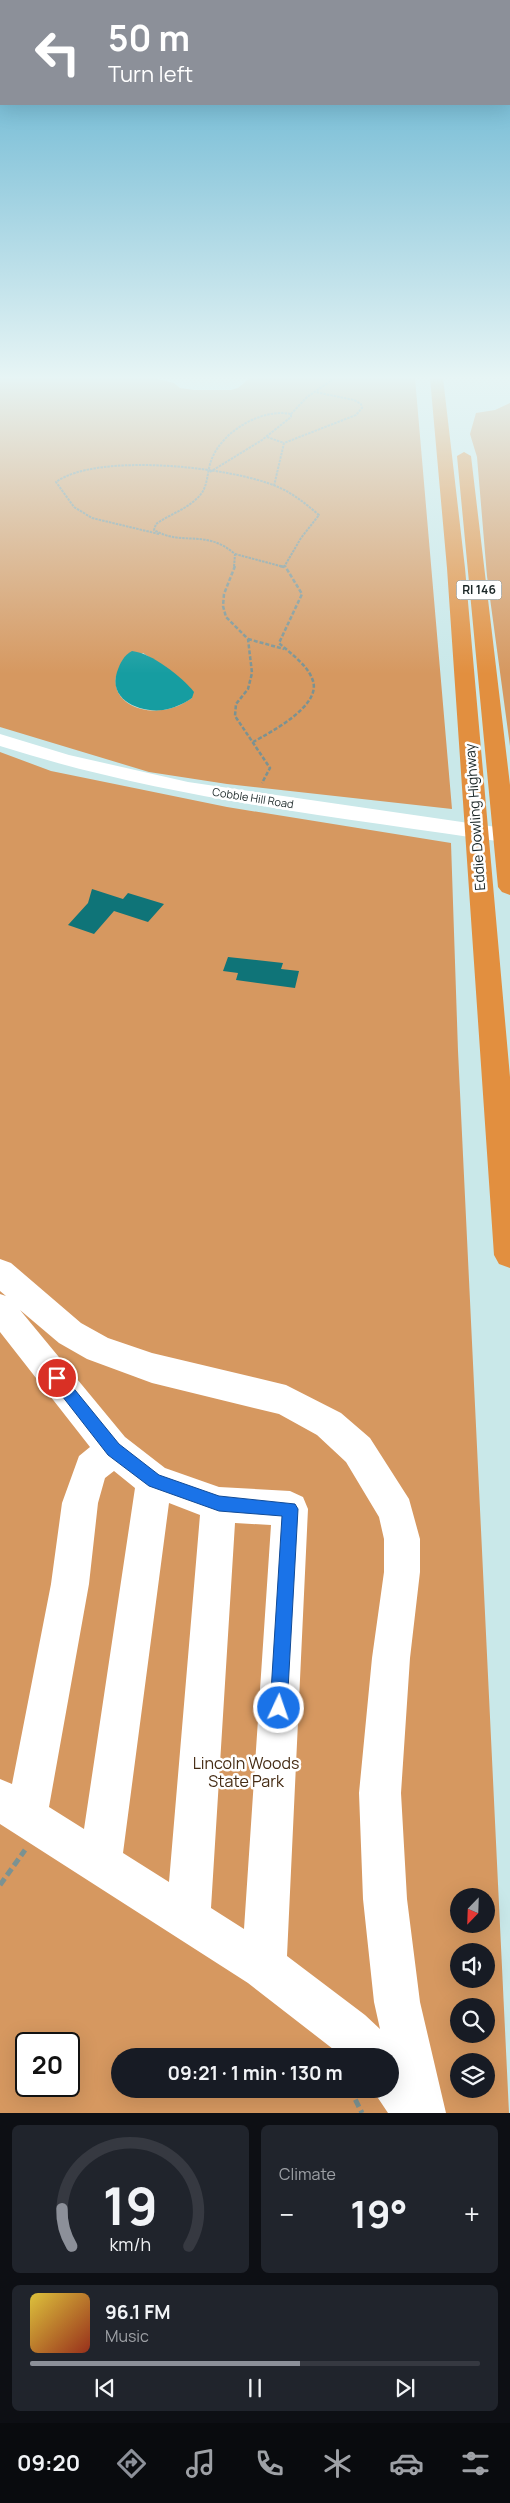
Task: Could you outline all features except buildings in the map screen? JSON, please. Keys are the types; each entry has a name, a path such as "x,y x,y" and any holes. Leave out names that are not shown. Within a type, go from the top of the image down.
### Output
{"highway":[{"name":"Eddie Dowling Highway","path":"448,477 510,1255"},
{"name":"Eddie Dowling Highway","path":"466,477 509,876"}],"street":[{"name":"Cobble Hill Road","path":"0,740 110,773 253,799 510,836"},
{"path":"0,1272 70,1333 98,1349 152,1368 286,1400 329,1424 358,1450 396,1511 402,1539 402,1572 391,1658 380,1793 385,1899 397,2002 422,2113"},
{"path":"0,1308 113,1450 154,1481 219,1504 290,1509 264,1967"},
{"path":"113,1450 90,1468 80,1503 70,1584 22,1815 264,1967 349,2030 366,2048"},
{"path":"100,1863 154,1481"},
{"path":"188,1920 219,1504"},
{"path":"399,2087 417,2113"}],"path":[{"path":"63,477 56,482 68,495 72,505 84,514 159,534 213,540 222,544 234,554 284,567 302,594 300,606 280,636 279,642 304,667 315,686 314,696 292,718 253,742"},
{"path":"159,534 154,530 156,524 203,492 208,477"},
{"path":"240,477 274,486 310,505 319,515 301,538 284,567"},
{"path":"274,486 276,477"},
{"path":"234,554 235,564 224,594 223,606 226,617 248,638 286,649"},
{"path":"248,638 252,672 248,689 236,704 235,716 270,768 253,799"},
{"path":"0,1885 22,1815"},
{"path":"354,2098 362,2113"}],"green space":[{"path":"0,477 423,477 452,809 227,784 149,772 0,727","holes":["143,653 158,663 192,698 174,707 145,710 129,704 123,699 118,693 116,676"]},
{"path":"479,477 510,477 510,746 487,576"},
{"name":"Lincoln Woods State Park","path":"0,752 51,771 227,807 451,843 458,1051 509,2113 0,2113"}],"water":[{"path":"132,651 148,656 174,673 194,692 192,698 178,706 163,710 145,709 128,703 117,690 115,682 121,662"}],"route":[{"path":"57,1378 113,1450 154,1481 219,1504 290,1509 279,1708"}]}
